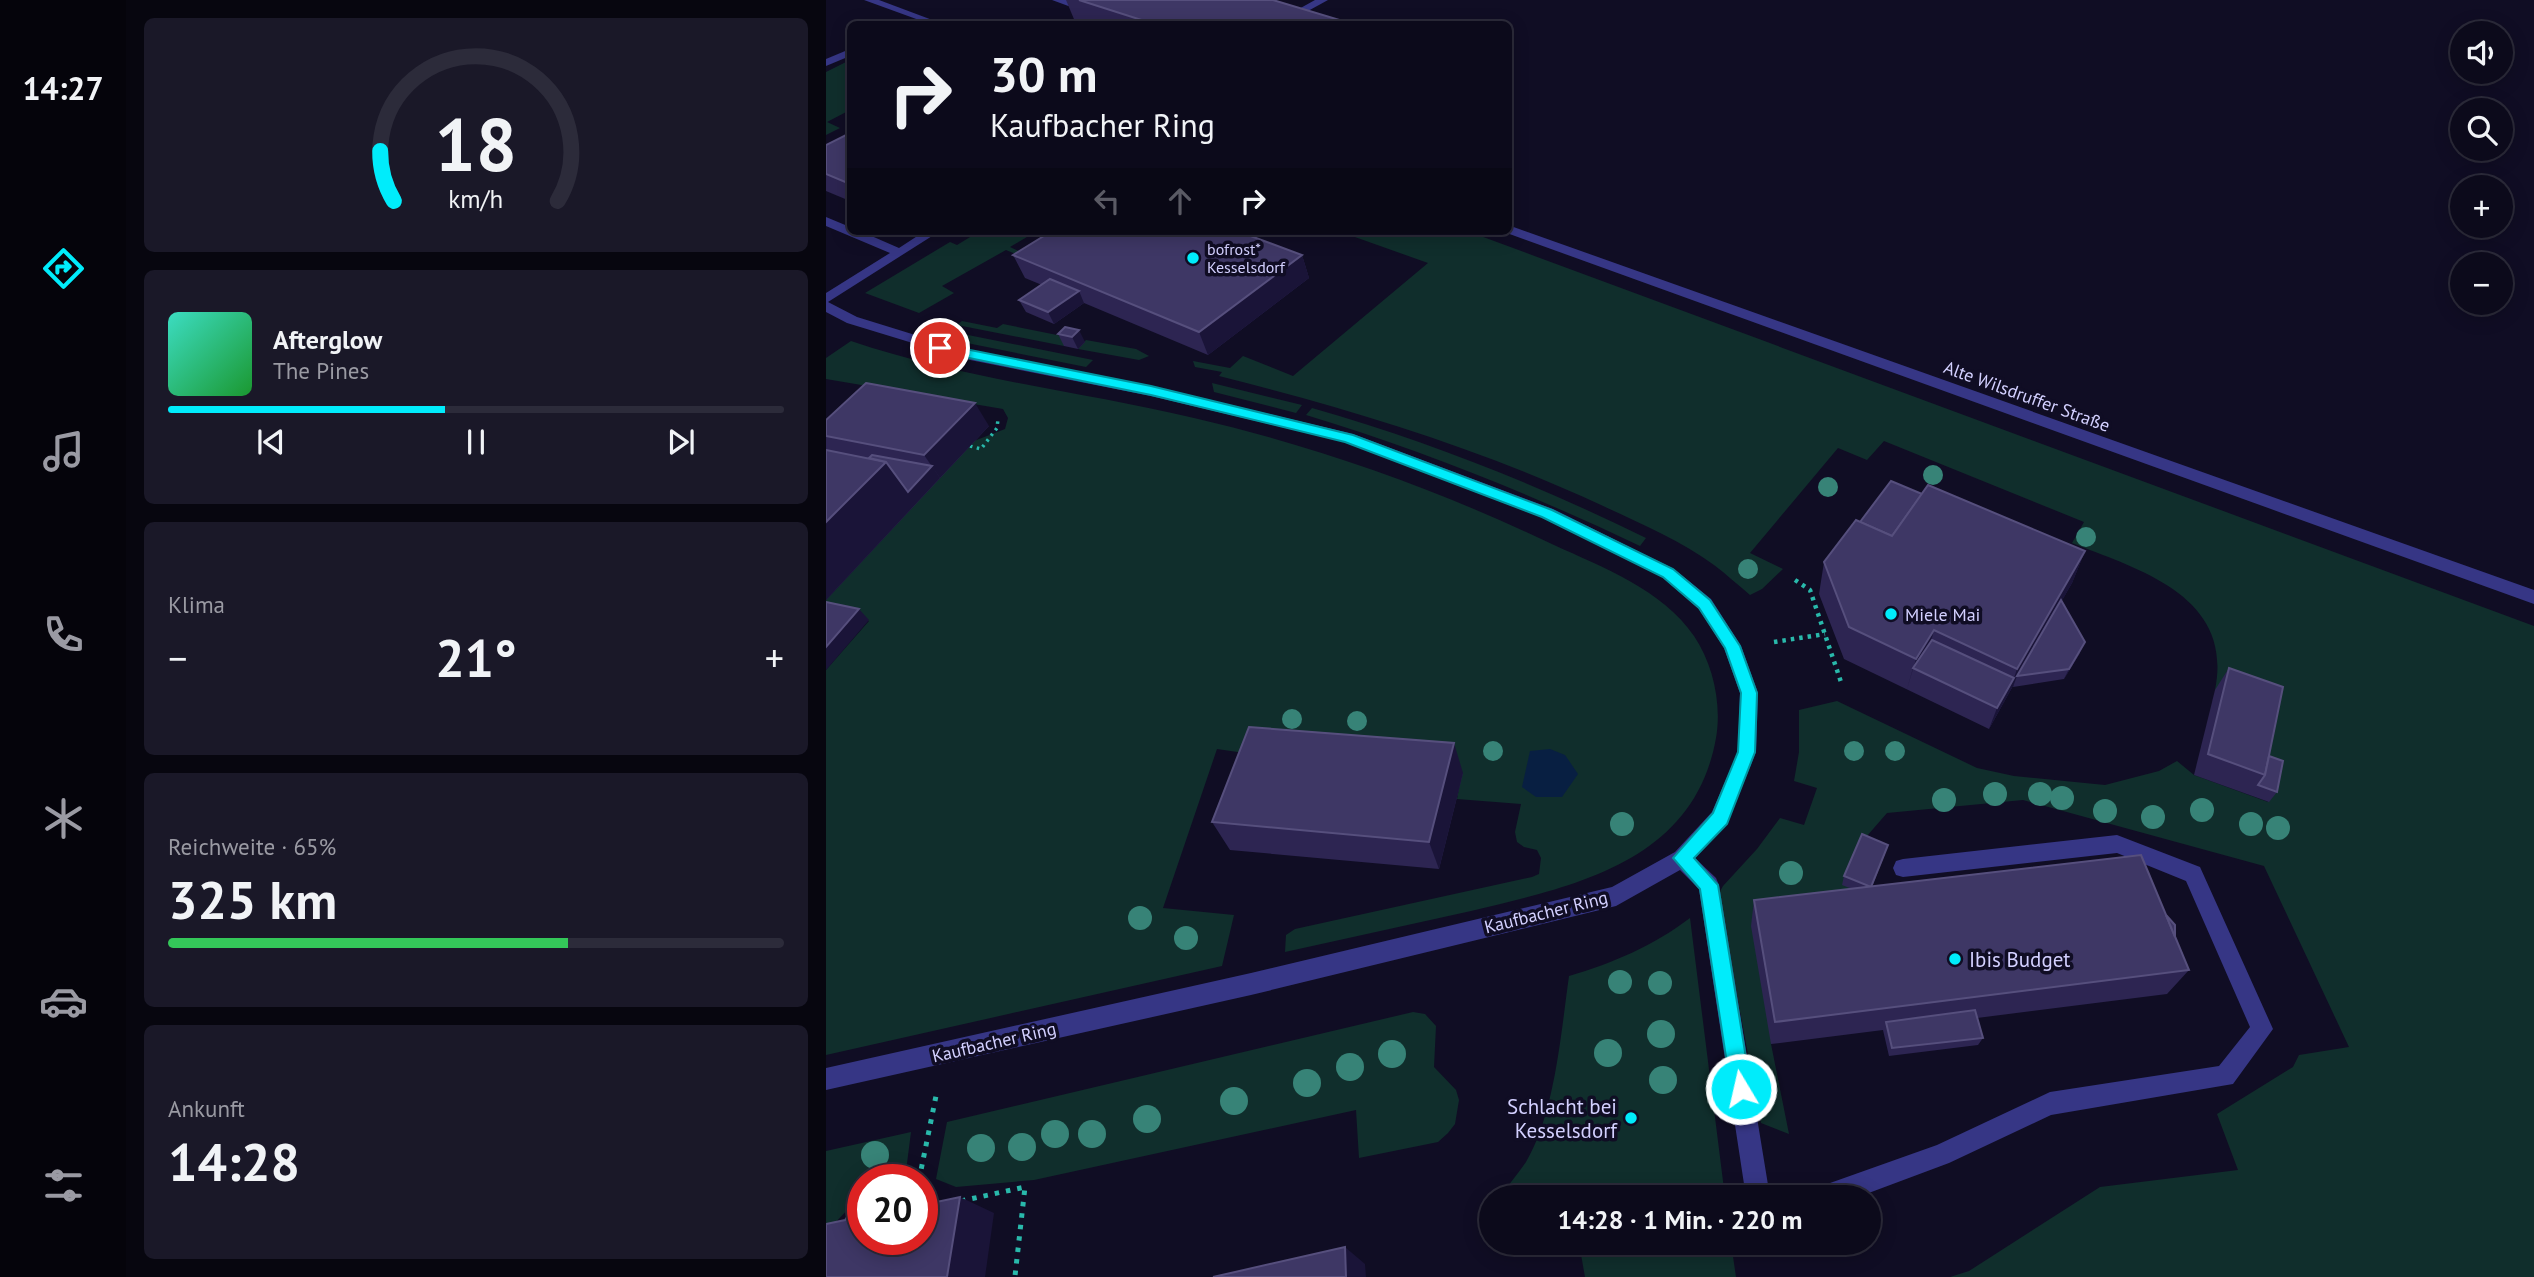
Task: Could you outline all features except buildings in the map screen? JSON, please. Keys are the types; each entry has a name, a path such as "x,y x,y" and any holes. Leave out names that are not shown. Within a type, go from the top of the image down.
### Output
{"street":[{"path":"869,0 930,21"},
{"path":"891,8 906,0"},
{"path":"1057,0 1082,8 1098,0"},
{"path":"1274,17 1286,20 1323,0"},
{"path":"914,21 921,18"},
{"path":"826,63 847,53"},
{"path":"826,221 847,230"},
{"name":"Alte Wilsdruffer Straße","path":"1512,230 2534,597"},
{"path":"859,235 898,252"},
{"path":"826,299 927,235"},
{"name":"Kaufbacher Ring","path":"826,306 852,320 965,355 1151,391 1348,438 1547,513 1668,573 1705,604 1732,646 1749,693 1747,752 1720,818 1682,858 1616,895 1251,984 826,1080"},
{"path":"1858,1185 1941,1155 2050,1104 2225,1076 2262,1030 2193,874 2117,844 1903,868"},
{"path":"1682,858 1709,885 1756,1185"}],"path":[{"path":"970,446 981,449 998,428 998,419"},
{"path":"1796,580 1810,590 1842,685"},
{"path":"1774,642 1825,634"},
{"path":"922,1164 946,1053"},
{"path":"948,1203 1025,1187 1015,1276"}],"green space":[{"path":"847,62 847,112 827,122 840,128 826,135 826,72"},
{"path":"973,235 1030,235 1010,247 1027,255 1023,257 1006,250 942,286 954,293 919,313 865,293 950,242 957,245"},
{"path":"1349,235 1478,235 2534,626 2534,1277 1950,1277 1969,1271 2100,1187 2238,1170 2217,1114 2293,1067 2299,1055 2349,1047 2264,866 2023,800 1887,813 1860,844 1868,896 1771,1044 1789,1134 1761,1123 1718,895 1780,818 1804,825 1817,788 1794,781 1799,752 1799,710 1837,701 1977,768 2014,776 2105,785 2159,771 2177,761 2194,775 2268,802 2256,765 2268,708 2215,690 2217,658 2210,631 2196,609 2176,591 2152,577 2072,543 2084,522 1884,441 1867,460 1838,448 1750,553 1783,569 1762,589 1750,595 1714,565 1687,548 1555,484 1413,432 1317,402 1219,376 1222,372 1195,367 1193,361 1230,368 1243,356 1293,376 1428,263"},
{"path":"962,321 997,328 1003,324 1072,338 1064,346 957,325"},
{"path":"948,331 1093,360 1086,367 947,339"},
{"path":"1086,340 1136,349 1149,356 1139,360 1078,349"},
{"path":"851,341 936,365 1151,408 1287,442 1423,488 1611,571 1666,605 1701,647 1711,672 1718,712 1716,738 1703,780 1683,814 1656,841 1624,862 1588,878 1550,891 1471,911 1285,952 1286,935 1295,929 1532,877 1539,874 1541,858 1537,850 1517,842 1515,832 1521,804 1457,799 1462,773 1265,756 1217,749 1163,908 1234,915 1222,966 826,1055 826,670 869,621 826,613 826,600 974,441 1005,429 1008,418 1003,409 826,379 826,358"},
{"path":"1212,383 1302,405 1296,413 1214,392"},
{"path":"1312,408 1398,435 1482,466 1565,500 1646,538 1640,546 1475,474 1306,415"},
{"path":"1690,918 1723,1185 1509,1185 1526,1162 1544,1120 1560,1047 1569,976 1632,953"},
{"path":"1413,1012 1425,1014 1436,1026 1434,1067 1456,1090 1459,1100 1455,1124 1438,1142 1359,1158 1356,1110 1034,1180 956,1187 938,1180 947,1122"},
{"path":"911,1132 907,1164 847,1164 847,1210 826,1232 826,1151"},
{"path":"1581,1255 1733,1255 1736,1277 1585,1277"}],"water":[{"path":"1550,749 1565,755 1578,774 1562,797 1536,797 1522,787 1530,751"}],"place":[{"name":"bofrost* Kesselsdorf","path":"1193,258"},
{"name":"Miele Mai","path":"1891,614"},
{"name":"Ibis Budget","path":"1955,959"},
{"name":"Schlacht bei Kesselsdorf","path":"1631,1118"}],"route":[{"path":"940,348 1151,391 1348,438 1547,513 1668,573 1705,604 1732,646 1749,693 1747,752 1720,818 1682,858 1709,885 1741,1089"}]}
